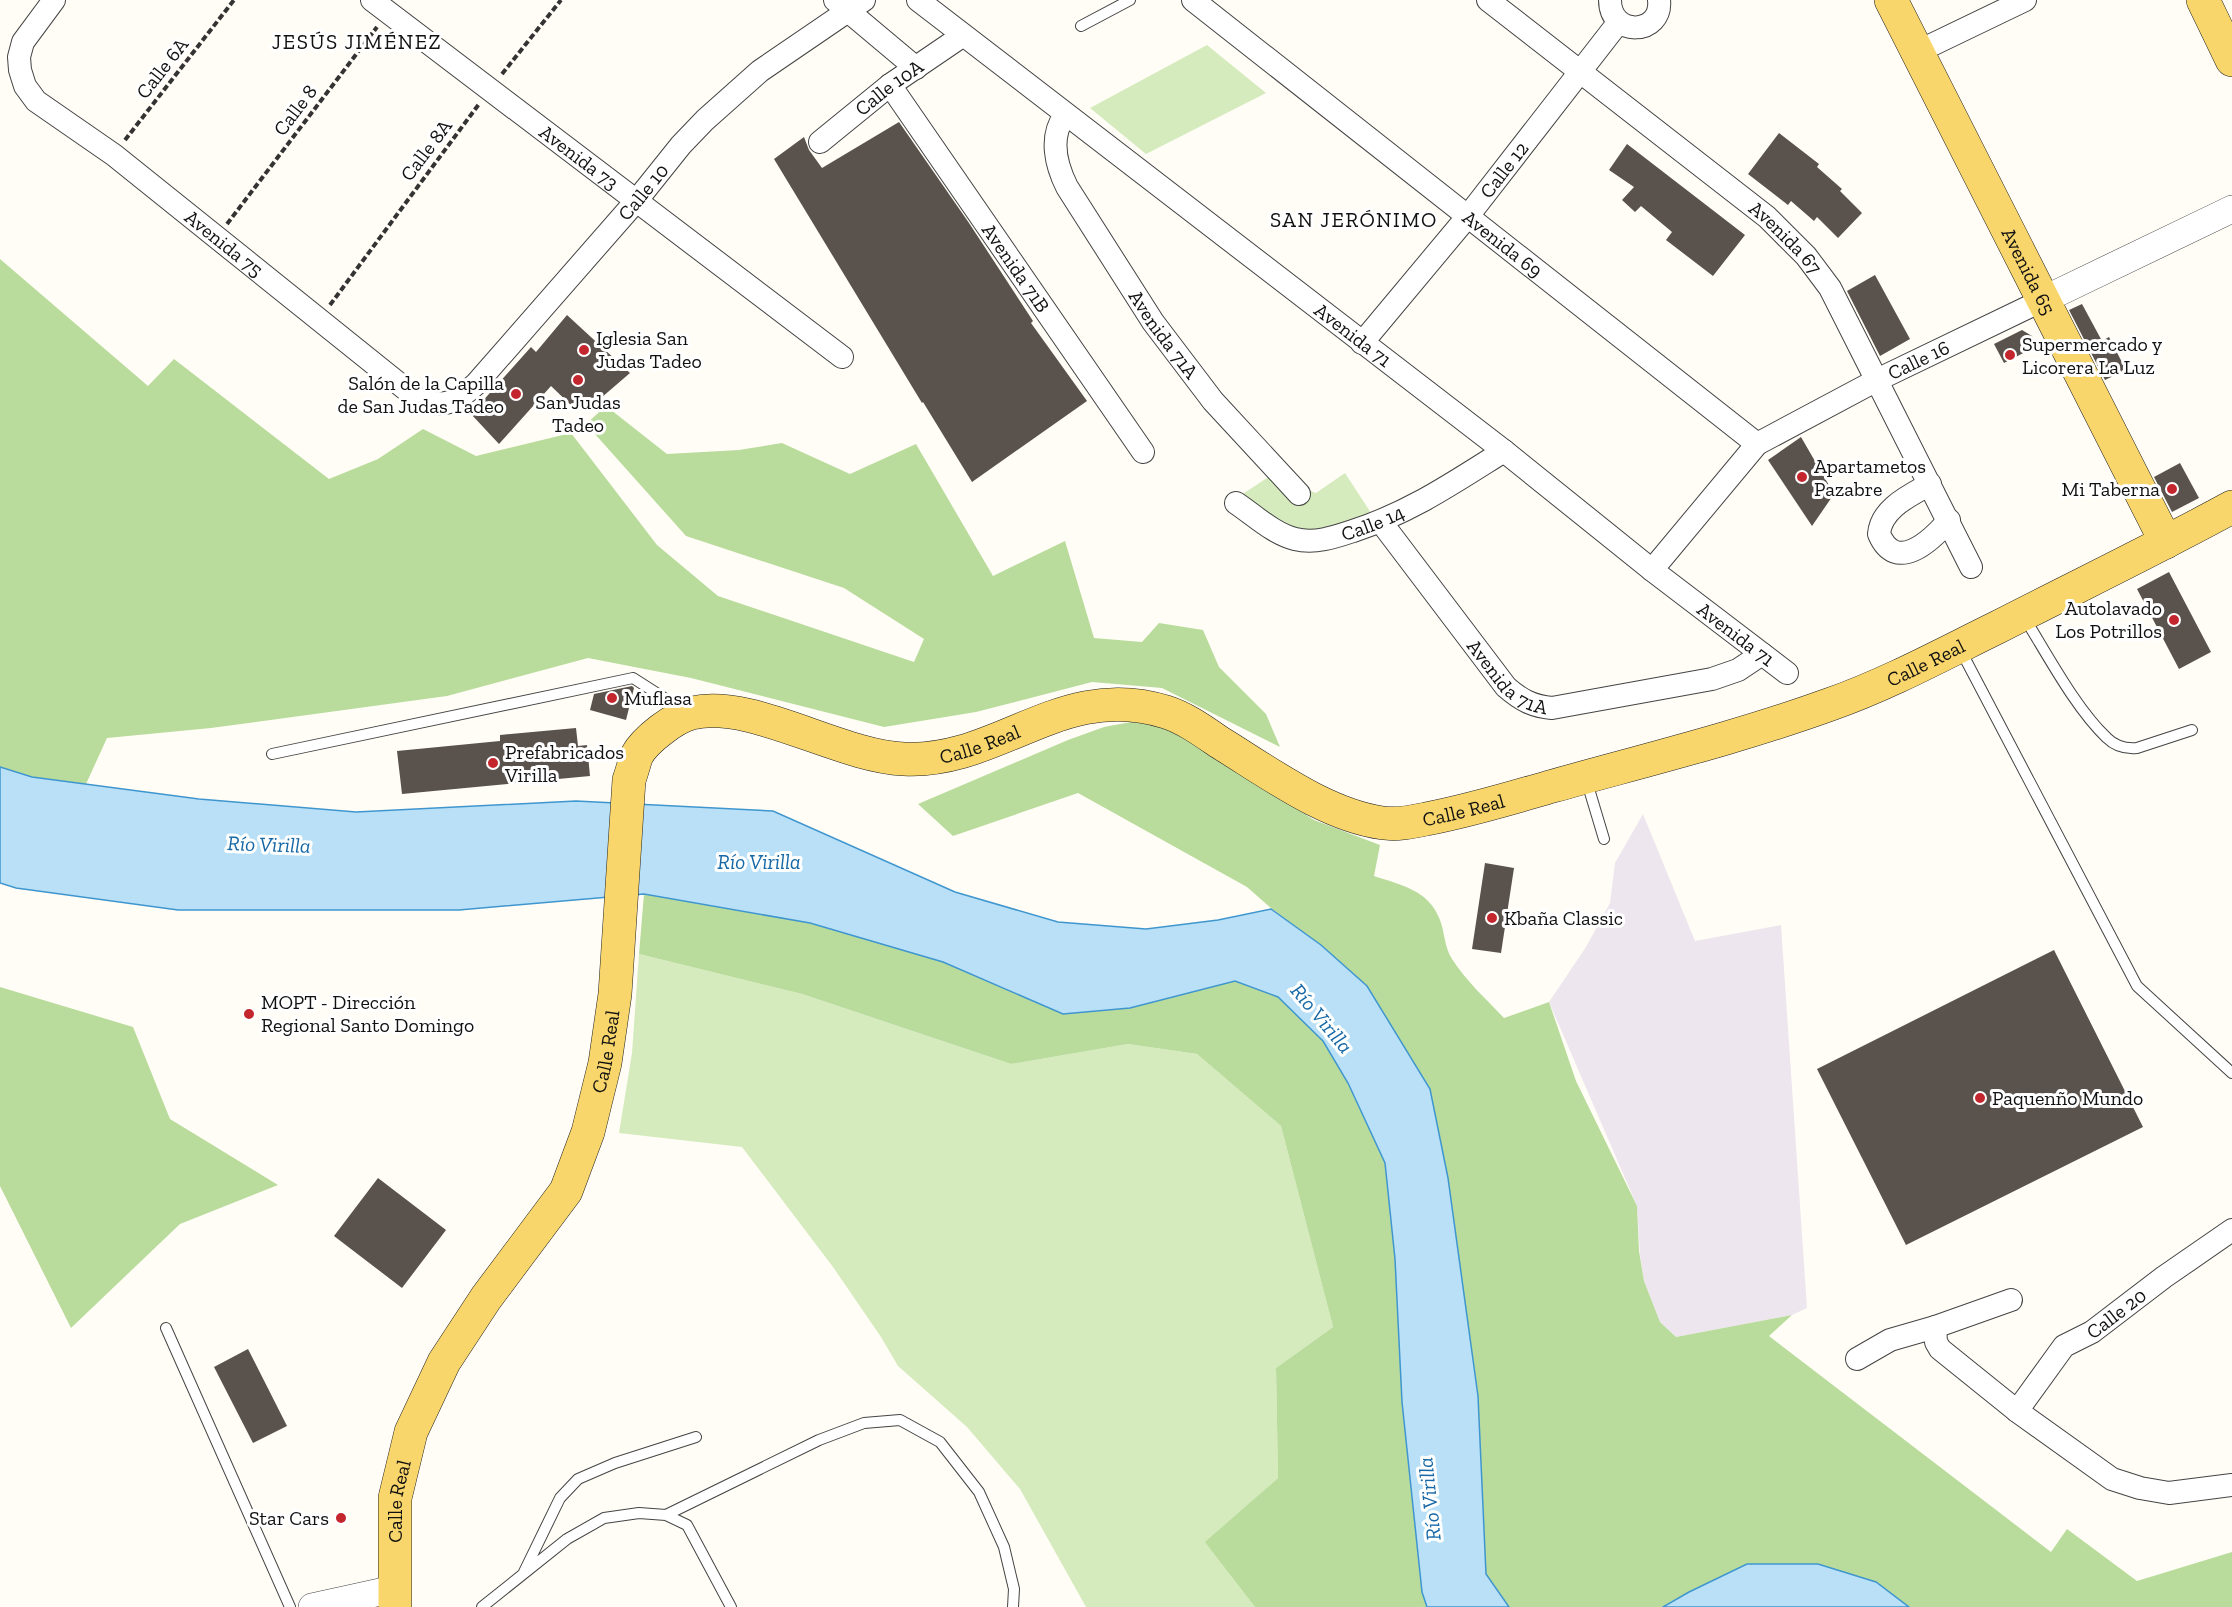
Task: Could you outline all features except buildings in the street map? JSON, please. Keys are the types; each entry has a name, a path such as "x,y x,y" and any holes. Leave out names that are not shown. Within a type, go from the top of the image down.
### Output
{"main road":[{"name":"Avenida 65","path":"1891,0 2166,542"},
{"path":"2203,0 2232,60"},
{"name":"Calle Real","path":"395,1598 395,1498 411,1432 444,1362 486,1298 567,1191 588,1132 605,1063 615,994 629,780 638,753 666,726 688,714 710,711 754,717 845,748 905,760 945,756 1090,705 1132,705 1169,713 1292,787 1346,815 1388,824 1453,814 1755,729 1834,703 2022,615 2232,507"}],"street":[{"name":"Avenida 75","path":"54,0 23,42 19,57 25,86 36,101 114,155 418,399 441,404"},
{"name":"Avenida 71","path":"918,0 1504,451 1652,570 1786,673"},
{"name":"Avenida 69","path":"1192,0 1757,444"},
{"name":"Avenida 67","path":"1488,0 1767,217 1806,256 1830,288 1971,567"},
{"path":"1610,0 1610,9 1618,23 1629,28 1642,27 1652,22 1657,15 1659,0"},
{"path":"1917,52 2025,0"},
{"path":"849,4 916,68"},
{"name":"Calle 10","path":"441,404 452,402 476,384 637,200 681,145 730,97 849,4"},
{"name":"Avenida 73","path":"380,6 842,357"},
{"name":"Calle 12","path":"1362,343 1468,216 1618,23"},
{"name":"Calle 10A","path":"820,142 890,85 962,36"},
{"name":"Avenida 71B","path":"890,85 1143,452"},
{"name":"Avenida 71A","path":"1065,115 1057,132 1056,155 1059,171 1066,187 1153,322 1214,401 1299,494"},
{"name":"Calle 16","path":"1652,570 1757,444 1877,380 2232,209"},
{"name":"Calle 14","path":"1236,503 1282,535 1311,541 1330,538 1381,522 1423,502 1504,451"},
{"path":"1930,484 1902,501 1883,518 1879,534 1882,542 1890,550 1912,551 1930,539 1949,520"},
{"path":"2166,542 2232,513"},
{"name":"Avenida 71A","path":"1381,522 1506,687 1519,699 1535,707 1552,708 1713,679 1738,670 1762,654"},
{"name":"Calle 20","path":"2017,1411 2064,1346 2092,1332 2164,1277 2232,1230"},
{"path":"1857,1359 1890,1340 2011,1300"},
{"path":"1935,1327 1936,1342 1940,1349 2017,1411 2112,1479 2140,1488 2169,1493 2232,1485"},
{"path":"312,1607 395,1598"}],"lane":[{"path":"1081,26 1130,0"},
{"path":"2022,615 2083,711 2107,738 2128,749 2192,730"},
{"path":"1958,646 2137,986 2232,1073"},
{"path":"272,754 633,678 688,714"},
{"path":"1586,777 1604,839"},
{"path":"166,1328 290,1607"},
{"path":"666,1515 819,1440 864,1423 900,1420 940,1442 979,1492 1004,1547 1014,1589 1013,1607"},
{"path":"522,1575 560,1498 578,1479 615,1463 696,1437"},
{"path":"482,1607 567,1539 604,1518 639,1513 666,1515 687,1526 731,1607"}],"path":[{"name":"Calle 6A","path":"114,155 234,0"},
{"name":"Calle 8A","path":"319,320 490,88 561,0"},
{"name":"Calle 8","path":"216,238 380,6"}],"shaded area":[{"path":"1643,814 1695,941 1781,925 1807,1308 1792,1315 1676,1337 1660,1322 1644,1281 1637,1206 1549,1002 1586,947 1610,903 1615,863"}],"green space":[{"path":"1207,45 1266,93 1146,154 1090,108"},
{"path":"0,259 148,386 174,359 329,479 378,459 423,429 476,456 571,433 657,545 718,596 914,662 924,639 844,588 686,536 586,424 606,406 667,454 739,450 782,443 850,474 916,444 993,576 1065,541 1094,638 1142,642 1159,623 1203,630 1219,667 1266,714 1280,747 1162,688 1092,682 976,712 884,727 691,678 588,658 447,696 211,728 107,738 86,784 32,777 0,767"},
{"path":"1345,473 1373,516 1334,530 1315,532 1280,523 1238,497 1270,476 1316,493"},
{"path":"1131,722 1155,725 1174,731 1314,820 1380,845 1374,876 1413,890 1429,902 1440,920 1447,949 1452,959 1504,1018 1549,1002 1576,1081 1637,1206 1639,1251 1644,1281 1660,1322 1676,1337 1792,1315 1769,1336 2051,1552 2067,1529 2137,1581 2232,1552 2232,1607 1909,1607 1876,1582 1689,1592 1663,1607 1509,1607 1486,1574 1478,1396 1448,1178 1430,1089 1367,986 1321,945 1272,909 1247,887 1078,793 953,836 918,804 1068,740 1104,727"},
{"path":"644,894 810,923 943,962 1063,1014 1130,1008 1235,981 1278,997 1323,1041 1348,1083 1385,1163 1422,1592 1427,1607 1255,1607 1205,1542 1278,1478 1276,1368 1333,1327 1281,1126 1197,1054 1128,1044 1011,1064 802,994 639,954"},
{"path":"639,954 802,994 1011,1064 1128,1044 1197,1054 1281,1126 1333,1327 1276,1368 1278,1478 1206,1542 1255,1607 1086,1607 1020,1489 967,1427 898,1366 833,1267 742,1147 619,1133 632,1053"},
{"path":"0,987 133,1027 170,1119 278,1185 180,1224 71,1328 0,1186"}],"water":[{"name":"Río Virilla","path":"0,767 32,777 199,799 356,812 576,801 773,811 955,892 1058,922 1146,929 1218,920 1271,909 1321,945 1367,986 1430,1089 1448,1178 1478,1396 1486,1574 1509,1607 1427,1607 1422,1592 1402,1402 1395,1259 1385,1163 1348,1083 1323,1041 1278,997 1235,981 1130,1008 1063,1014 943,962 810,923 644,894 459,910 178,910 16,888 0,883"},
{"path":"1747,1564 1818,1564 1876,1582 1909,1607 1663,1607"}],"place":[{"name":"Iglesia San Judas Tadeo","path":"584,350"},
{"name":"Supermercado y Licorera La Luz","path":"2010,355"},
{"name":"San Judas Tadeo","path":"578,380"},
{"name":"Salón de la Capilla de San Judas Tadeo","path":"516,394"},
{"name":"Apartametos Pazabre","path":"1802,477"},
{"name":"Mi Taberna","path":"2172,489"},
{"name":"Autolavado Los Potrillos","path":"2174,620"},
{"name":"Muflasa","path":"612,698"},
{"name":"Prefabricados Virilla","path":"493,763"},
{"name":"Kbaña Classic","path":"1492,918"},
{"name":"MOPT - Dirección Regional Santo Domingo","path":"249,1014"},
{"name":"Paquenño Mundo","path":"1980,1098"},
{"name":"Star Cars","path":"341,1518"}],"district":[{"name":"JESÚS JIMÉNEZ","path":"357,41"},
{"name":"SAN JERÓNIMO","path":"1354,219"}]}
